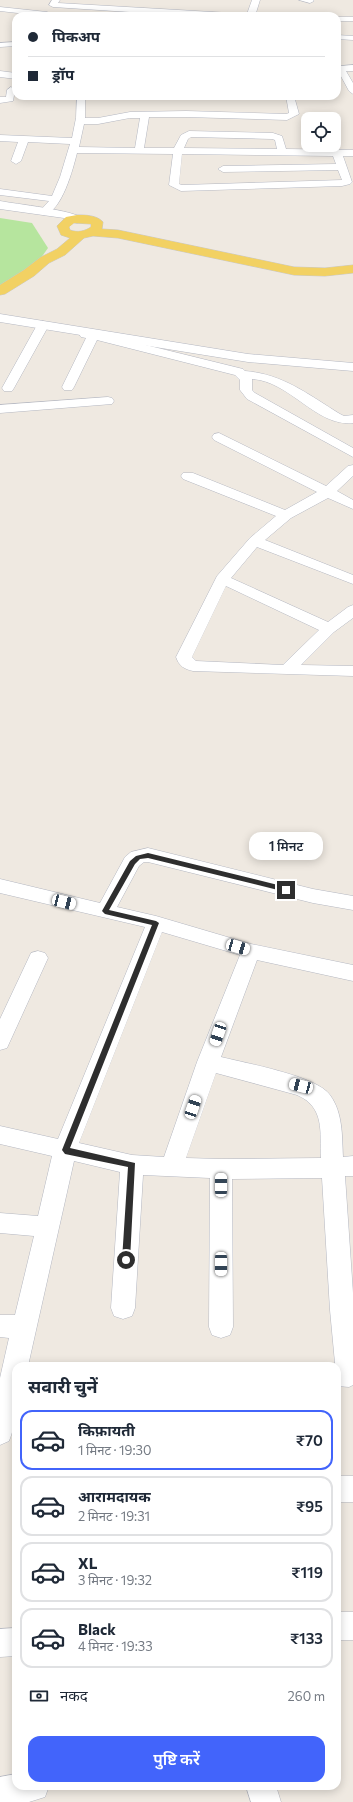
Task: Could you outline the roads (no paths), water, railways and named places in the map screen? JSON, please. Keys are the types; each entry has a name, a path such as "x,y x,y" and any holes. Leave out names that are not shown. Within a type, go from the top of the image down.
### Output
{"main road":[{"path":"0,205 66,215 77,219"},
{"path":"0,210 54,220 58,235"},
{"path":"45,260 46,248 70,220 88,219 97,222 95,229"},
{"path":"58,235 80,235 87,234 95,229 123,228 298,264 323,265 353,262"},
{"path":"95,229 294,271 326,272 353,269"},
{"path":"0,291 29,273 45,260 61,252 80,235"},
{"path":"0,318 78,332 248,358 353,367"}],"street":[{"path":"94,8 103,0"},
{"path":"123,10 135,0"},
{"path":"303,0 310,0"},
{"path":"48,12 53,2 132,12"},
{"path":"177,12 182,2"},
{"path":"252,12 253,2"},
{"path":"0,9 23,12"},
{"path":"341,19 353,19"},
{"path":"341,37 353,38"},
{"path":"0,45 12,44"},
{"path":"341,69 353,68"},
{"path":"341,72 353,91"},
{"path":"0,74 12,76"},
{"path":"0,89 12,89"},
{"path":"0,100 10,99 12,92"},
{"path":"44,212 55,199 74,145 81,121 83,105 82,100"},
{"path":"81,121 98,121 122,115 186,114 287,117 294,114 289,102"},
{"path":"186,114 208,110 254,107"},
{"path":"139,150 145,115"},
{"path":"282,153 279,138 273,136 194,134 184,137 178,151 175,187 223,187 347,182 343,167 336,153"},
{"path":"0,138 139,150 353,153"},
{"path":"16,161 24,139"},
{"path":"223,187 224,152"},
{"path":"223,169 343,167"},
{"path":"0,192 55,199"},
{"path":"8,388 43,325"},
{"path":"78,332 216,366 244,375 270,378 279,382 335,417 342,420 353,419"},
{"path":"68,387 93,336"},
{"path":"244,375 246,379 246,390 251,396 353,453"},
{"path":"0,409 108,401"},
{"path":"219,437 353,505"},
{"path":"353,468 328,492 286,515 255,541 222,579 184,658 186,662 193,666 353,671"},
{"path":"188,476 286,515"},
{"path":"255,541 353,580"},
{"path":"222,579 329,629"},
{"path":"287,670 329,629 353,610"},
{"path":"105,911 132,862 138,857 148,856 313,896 353,903"},
{"path":"0,886 156,923 251,951 353,973"},
{"path":"17,1362 65,1150 156,923"},
{"path":"172,1167 228,1005 251,951"},
{"path":"0,1042 38,958"},
{"path":"208,1062 301,1086 315,1093 326,1104 343,1167 342,1324 346,1375"},
{"path":"0,1135 132,1165 221,1170 343,1167"},
{"path":"123,1308 132,1165"},
{"path":"221,1170 221,1327"},
{"path":"0,1224 47,1227"},
{"path":"0,1326 24,1327"},
{"path":"0,1432 12,1382"},
{"path":"341,1489 353,1489"},
{"path":"341,1626 353,1626"},
{"path":"0,1643 12,1642"},
{"path":"0,1792 12,1790"},
{"path":"262,1790 266,1802"}]}
